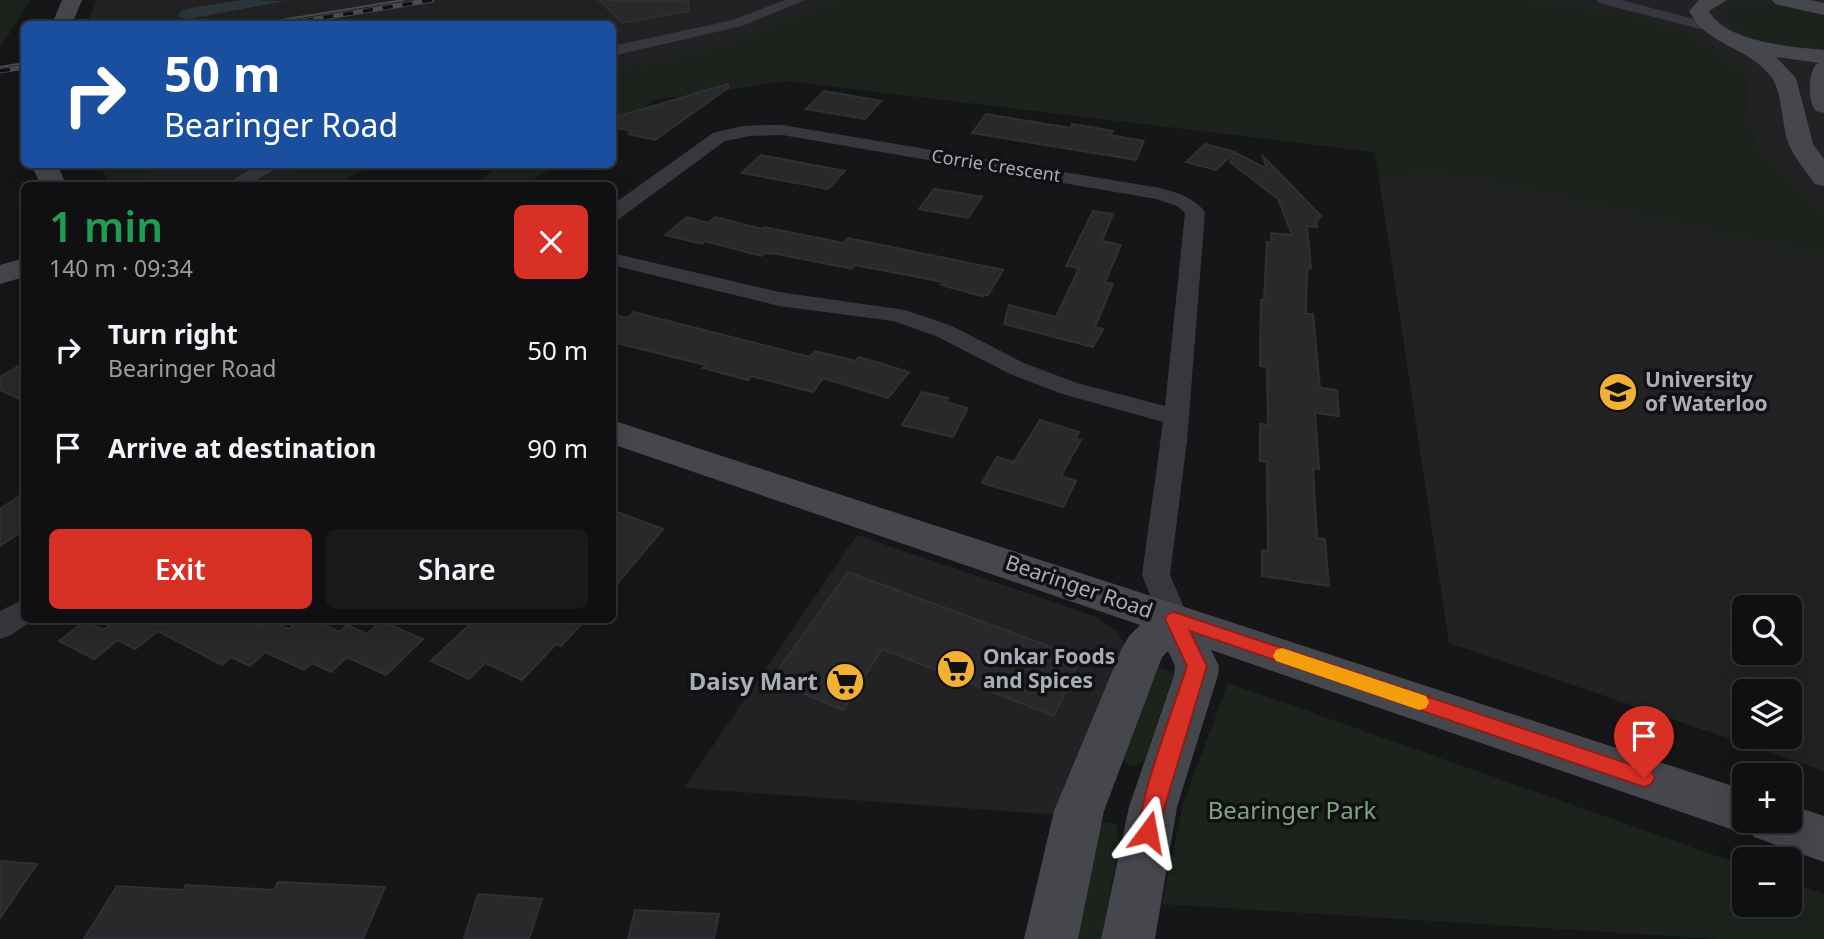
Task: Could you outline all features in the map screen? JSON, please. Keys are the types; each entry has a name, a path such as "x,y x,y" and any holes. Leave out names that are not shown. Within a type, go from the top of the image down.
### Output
{"street":[{"path":"63,21 72,0"},
{"path":"616,50 673,40 737,23 797,0"},
{"path":"1604,0 1713,28 1759,53 1785,78 1801,144 1824,178"},
{"path":"1618,0 1669,2"},
{"path":"1713,28 1700,16 1699,11 1715,0"},
{"path":"1685,2 1715,0"},
{"path":"1782,0 1824,7"},
{"path":"1816,0 1824,7"},
{"path":"1739,40 1782,52 1824,57"},
{"path":"1824,69 1821,77 1824,106"},
{"name":"Corrie Crescent","path":"616,212 719,137 735,131 753,130 793,132 1164,195 1184,202 1195,212 1176,417 1156,575 1174,619"},
{"path":"240,182 266,168"},
{"path":"616,260 779,299 897,315 944,331 1016,368 1068,388 1176,417"},
{"path":"0,275 21,268"},
{"path":"0,292 21,285"},
{"name":"Bearinger Road","path":"616,432 1732,808"},
{"path":"0,627 21,612"},
{"path":"1051,939 1079,811 1144,648 1174,619 1197,666 1196,676 1153,807 1128,939"},
{"path":"1802,832 1824,839"}],"shaded area":[{"name":"University of Waterloo","path":"96,0 1824,0 1824,771 1760,749 1802,749 1802,679 1732,679 1732,740 1449,643 1375,152 729,73 616,91 616,21 88,21"},
{"path":"241,0 285,1 188,19 179,17 179,13 185,9"},
{"path":"105,168 362,168 337,182 116,182"},
{"path":"857,535 1097,617 1118,633 1128,651 1061,815 684,788"}],"green space":[{"path":"0,0 31,0 0,48"},
{"path":"837,0 1531,0 1629,14 1694,35 1725,55 1748,77 1749,110 1757,142 1778,170 1824,212 1824,256 1476,179 1427,173 1388,180 1379,176 1375,152 787,81 654,100 616,125 616,73 723,45"},
{"path":"1743,4 1785,6 1824,15 1824,48 1797,47 1756,38 1743,33 1721,18 1721,12 1728,7"},
{"path":"102,168 162,168 122,182 109,182"},
{"path":"303,168 368,168 340,182 277,182"},
{"path":"497,168 552,168 530,182 476,182"},
{"path":"1153,665 1174,673 1144,761 1132,766 1124,762 1122,754"},
{"name":"Bearinger Park","path":"1228,683 1732,861 1732,917 1802,917 1802,886 1824,894 1824,939 1721,939 1162,904 1183,804"},
{"path":"1104,822 1116,824 1120,840 1101,939 1072,939 1094,833"}],"building":[{"path":"599,0 688,0 689,11 622,23"},
{"path":"728,84 729,87 655,140 628,134 632,131 616,128 616,117"},
{"path":"824,91 881,101 865,119 806,109"},
{"path":"986,114 1071,128 1072,124 1113,131 1110,135 1144,141 1136,160 972,133"},
{"path":"1205,144 1235,152 1216,170 1186,162"},
{"path":"1236,153 1267,169 1262,155 1321,216 1316,222 1317,227 1307,226 1311,268 1307,269 1306,314 1313,314 1320,388 1337,390 1339,416 1315,413 1319,469 1313,468 1317,538 1325,539 1329,586 1262,576 1262,550 1268,551 1267,462 1260,461 1260,424 1268,425 1267,367 1260,366 1261,300 1264,300 1267,242 1272,243 1271,233 1292,235 1278,199 1230,162"},
{"path":"761,155 845,171 828,189 742,173"},
{"path":"934,189 982,197 968,218 919,209"},
{"path":"1093,211 1113,214 1102,241 1121,245 1105,282 1113,284 1095,327 1103,329 1093,347 1004,324 1009,305 1056,317 1079,268 1066,266"},
{"path":"687,217 708,223 715,217 762,229 764,227 844,243 848,238 1003,270 988,295 981,296 941,285 943,282 855,265 852,269 777,254 764,253 761,256 705,241 702,244 665,235"},
{"path":"633,312 810,357 815,351 856,361 859,357 909,372 888,398 823,378 813,392 751,376 748,380 703,368 706,365 616,343 616,316 628,318"},
{"path":"21,365 21,400 0,390 0,377"},
{"path":"922,392 948,398 946,402 968,408 953,437 902,425"},
{"path":"1040,420 1079,432 1075,439 1081,440 1061,476 1076,481 1063,507 982,483 997,457 1014,462"},
{"path":"21,495 21,532 0,546 0,509"},
{"path":"616,511 663,529 616,585"},
{"path":"848,572 1081,658 1054,716 882,649 843,710 771,680"},
{"path":"82,623 89,623 103,630 113,623 251,623 261,627 266,623 276,623 289,629 296,623 319,623 340,632 347,625 367,634 379,623 386,623 423,639 386,675 347,657 331,672 312,663 304,670 265,652 250,666 231,657 222,665 158,631 135,649 118,640 94,659 59,641"},
{"path":"471,623 582,623 561,646 556,644 522,680 485,663 469,679 431,661"},
{"path":"0,861 37,864 0,918"},
{"path":"278,882 385,887 363,939 84,939 117,886 183,890 186,885 274,890"},
{"path":"478,894 542,899 529,939 464,939"},
{"path":"635,910 719,914 714,939 628,939"}],"tram line":[{"path":"275,21 404,0"},
{"path":"0,67 21,64"}],"railway":[{"path":"302,21 432,0"},
{"path":"0,71 21,68"}],"slow traffic":[{"path":"1282,656 1419,702"}],"place":[{"name":"University of Waterloo","path":"1618,392"},
{"name":"Onkar Foods and Spices","path":"956,669"},
{"name":"Daisy Mart","path":"845,682"}],"route":[{"path":"1148,832 1153,807 1196,676 1197,666 1174,619 1644,778"}]}
